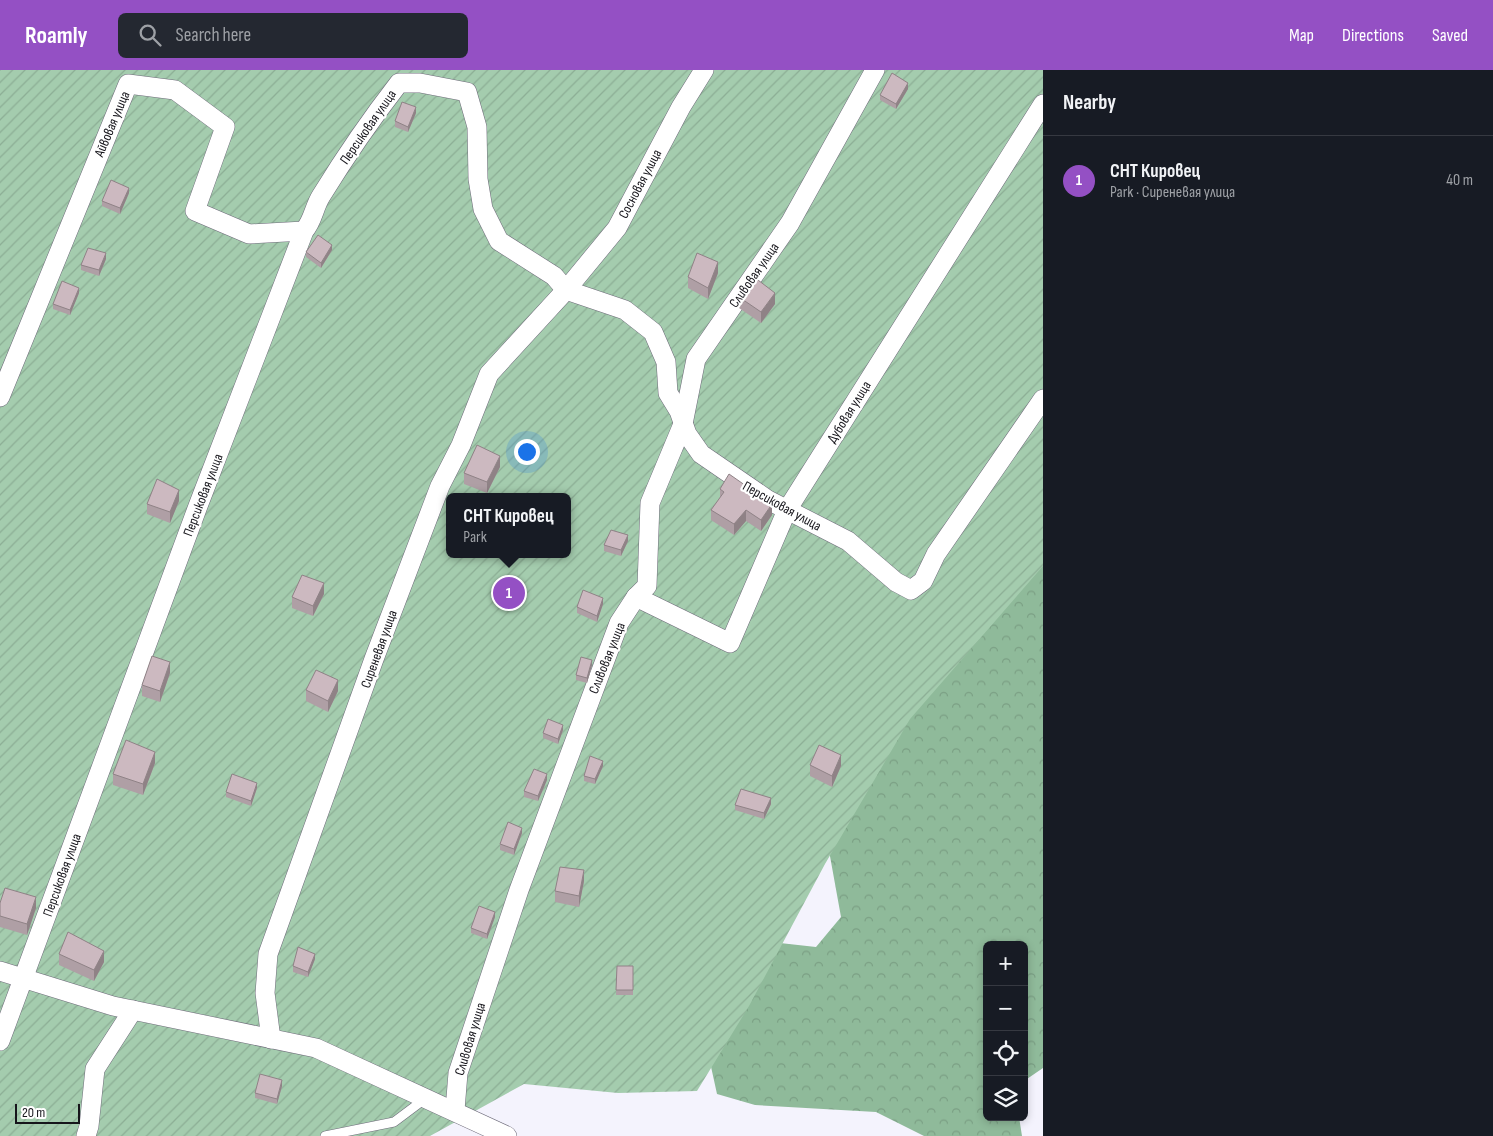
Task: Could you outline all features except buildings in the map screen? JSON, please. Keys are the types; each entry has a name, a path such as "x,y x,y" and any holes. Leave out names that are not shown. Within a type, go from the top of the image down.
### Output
{"street":[{"name":"Сосновая улица","path":"566,290 617,228 681,107 704,70"},
{"name":"Сливовая улица","path":"455,1110 458,1073 519,890 619,623 636,597 647,586 650,503 683,424 696,359 790,223 875,70"},
{"name":"Персиковая улица","path":"0,1041 198,506 304,231 309,225 320,198 380,107 399,83 420,83 467,92 477,127 478,179 483,209 499,241 554,276 566,290 625,310 653,332 666,362 668,393 679,411 686,434 701,454 760,495 848,541 896,582 911,590 923,581 936,554 1043,399"},
{"name":"Айвовая улица","path":"0,397 128,84 175,90 224,127 195,211 248,234 304,231"},
{"name":"Дубовая улица","path":"636,597 730,643 787,510 1043,104"},
{"name":"Сиреневая улица","path":"271,1039 265,993 268,954 374,659 440,486 461,445 489,374 566,290"},
{"path":"0,971 133,1010 316,1048 455,1110 507,1136"},
{"path":"86,1136 89,1126 95,1069 133,1010"}],"lane":[{"path":"325,1136 394,1122 426,1097"}],"green space":[{"path":"0,70 1043,70 1043,566 910,719 825,864 749,1006 697,1091 618,1093 524,1084 430,1136 0,1136"},
{"path":"1043,532 1043,1068 1028,1078 1028,941 983,941 983,1121 1020,1121 1022,1136 924,1136 876,1112 755,1105 717,1094 701,1021 762,941 816,947 841,917 824,823"}],"place":[{"name":"СНТ Кировец","path":"509,593"}]}
